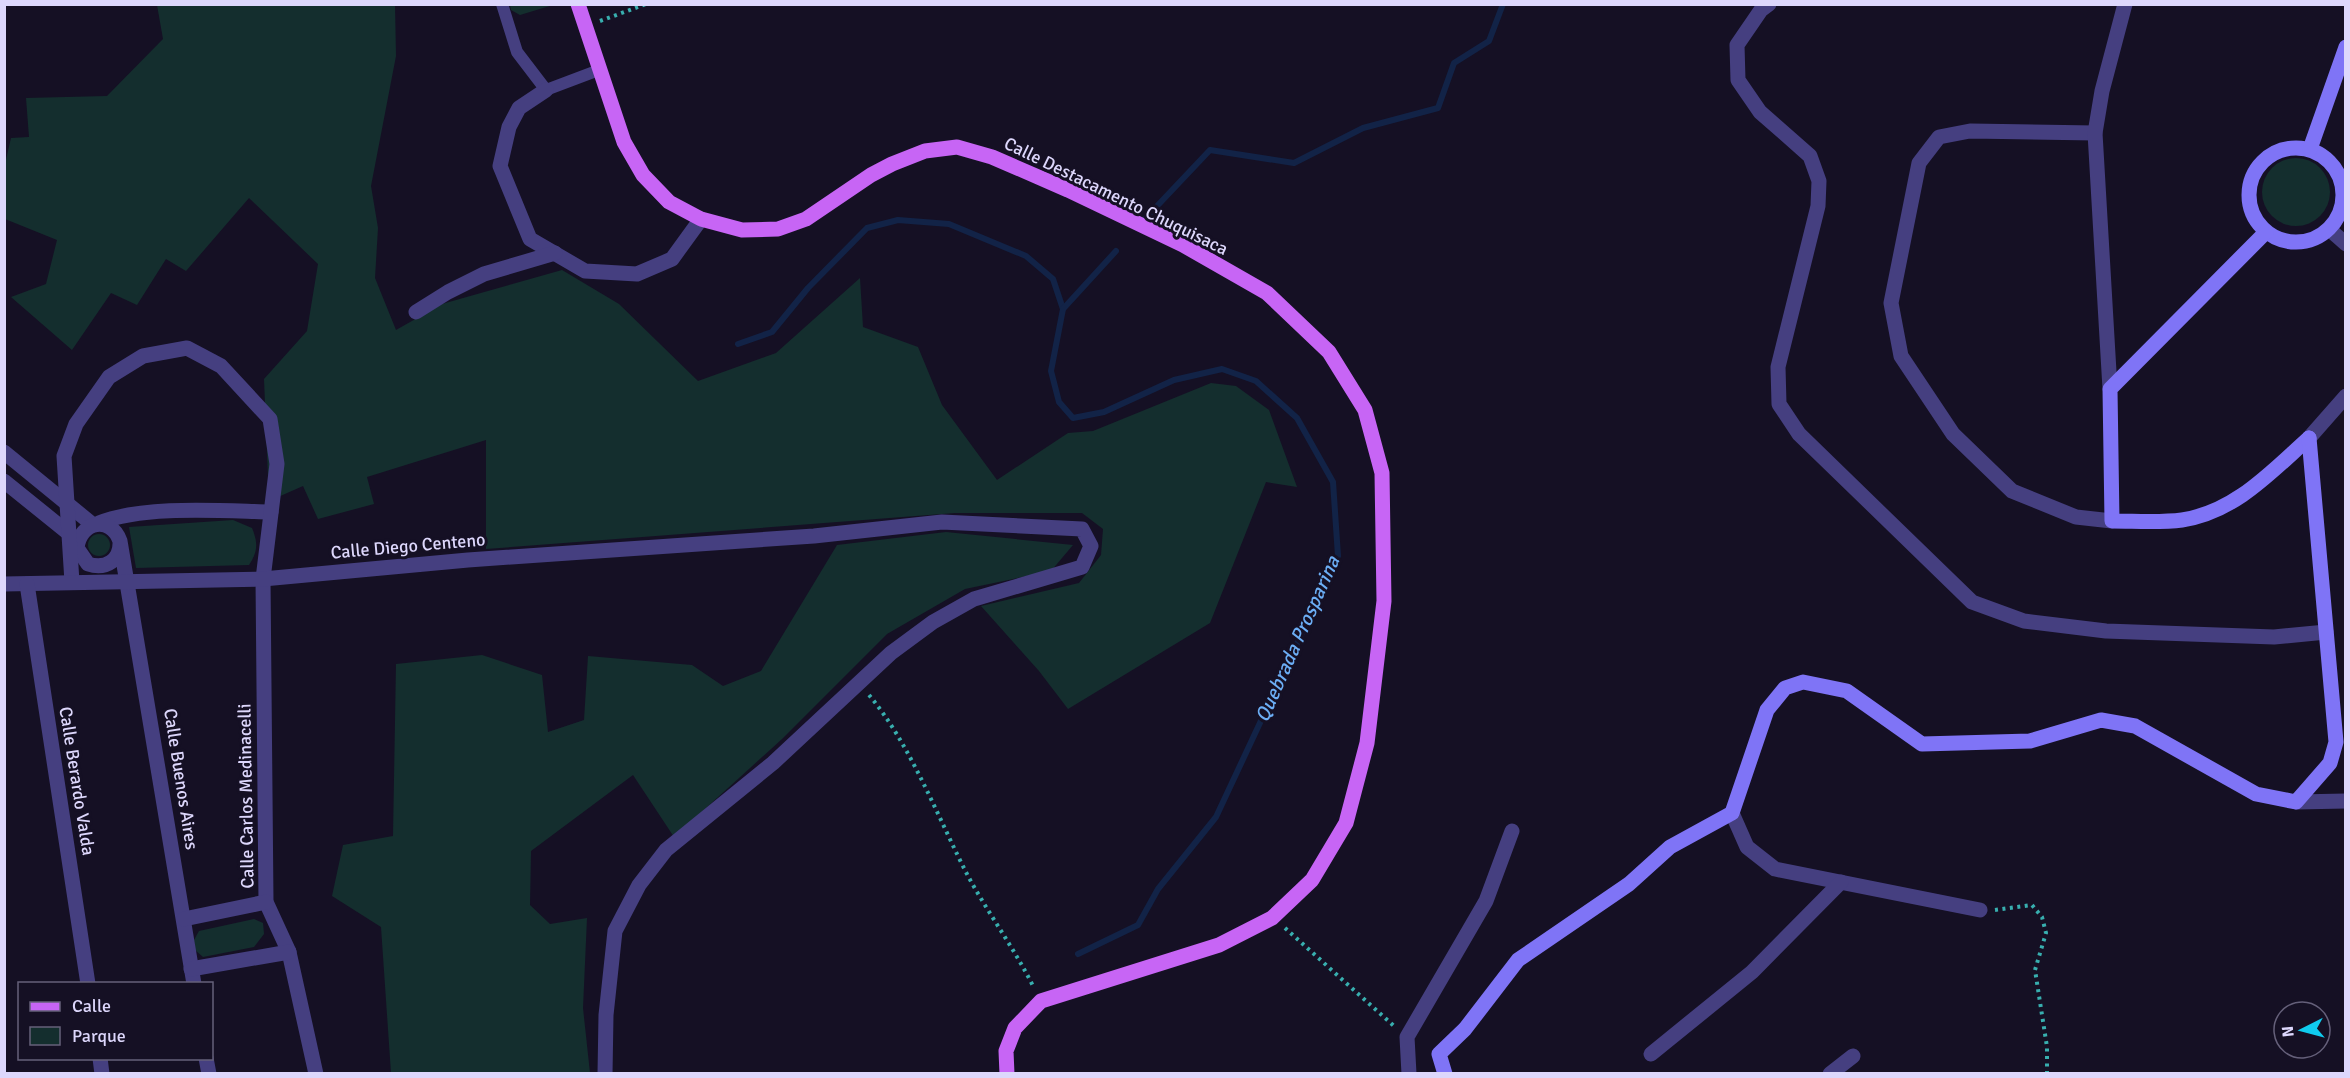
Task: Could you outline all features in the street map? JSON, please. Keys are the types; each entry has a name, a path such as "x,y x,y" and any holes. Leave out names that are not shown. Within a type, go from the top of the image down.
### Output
{"main road":[{"name":"Calle Destacamento Chuquisaca","path":"578,4 624,142 643,175 669,202 701,219 742,230 778,229 806,219 871,175 892,164 925,151 957,147 1014,167 1183,245 1267,293 1329,352 1365,410 1382,473 1384,601 1367,743 1346,823 1312,880 1272,918 1219,945 1041,1000 1015,1028 1006,1051 1007,1074"}],"street":[{"path":"1769,4 1761,10 1737,45 1738,80 1760,112 1810,156 1819,181 1818,206 1778,367 1779,404 1799,434 1972,602 2024,621 2106,631 2274,637 2326,632"},
{"path":"2112,521 2110,390 2095,133 2102,91 2126,4"},
{"path":"2310,149 2346,47"},
{"path":"546,90 519,108 509,127 500,166 530,239 585,271 638,274 672,259 701,219"},
{"path":"2095,133 1970,130 1939,137 1919,163 1891,303 1901,356 1953,434 2012,491 2076,517 2112,521 2181,520 2222,509 2250,490 2309,438 2346,396"},
{"path":"2294,147 2310,149 2325,157 2336,169 2343,184 2344,200 2339,216 2329,229 2305,242 2278,239 2266,232 2256,219 2250,204 2250,188 2255,172 2265,159 2278,151 2294,147"},
{"path":"2329,229 2346,244"},
{"path":"2110,390 2266,232"},
{"path":"416,312 448,292 484,274 555,253"},
{"path":"73,536 116,517 195,511 271,512 277,464 270,419 221,366 187,348 143,356 109,377 76,424 64,456 67,504 73,536 80,554 88,564 128,581"},
{"path":"2296,802 2330,763 2336,742 2309,438"},
{"path":"4,452 67,504 96,524 113,528 120,541 120,548 114,561 108,565 95,566"},
{"path":"4,481 73,536"},
{"name":"Calle Carlos Medinacelli","path":"271,512 263,579 266,902 289,952 316,1074"},
{"name":"Calle Diego Centeno","path":"4,584 263,579 468,560 814,536 942,522 1082,529 1091,546 1082,567 974,599 933,622 891,653 858,683"},
{"path":"72,582 73,536"},
{"name":"Calle Buenos Aires","path":"120,541 193,976"},
{"name":"Calle Berardo Valda","path":"27,584 88,982"},
{"path":"1445,1074 1439,1054 1465,1029 1518,960 1629,884 1670,847 1732,813 1767,710 1785,688 1803,682 1847,691 1922,744 2030,741 2102,720 2136,726 2256,794 2296,802 2346,801"},
{"path":"605,1074 606,1015 615,931 639,885 666,850 773,763 858,683"},
{"path":"1732,813 1748,847 1775,869 1980,910"},
{"path":"1409,1074 1407,1037 1486,901 1512,831"},
{"path":"1651,1054 1752,972 1841,882"},
{"path":"184,919 266,902"},
{"path":"193,976 289,952"},
{"path":"1830,1074 1853,1056"}],"lane":[{"path":"502,4 517,52 546,90 599,69"}],"path":[{"path":"586,27 646,4"},
{"path":"858,683 879,707 924,786 969,877 1030,980"},
{"path":"1980,910 2032,905 2042,917 2046,933 2035,970 2047,1047 2047,1074"},
{"path":"1272,918 1300,939 1407,1037"}],"green space":[{"path":"510,4 553,5 520,15 511,10"},
{"path":"157,5 395,5 396,56 371,186 378,228 375,278 396,330 442,304 562,270 619,304 698,381 776,353 860,278 863,327 918,347 942,405 997,480 1068,433 1093,431 1211,383 1236,386 1269,410 1297,487 1266,482 1210,623 1068,709 1039,671 981,606 1079,583 1101,555 1103,529 1082,513 955,513 486,549 486,440 367,477 374,504 318,519 303,486 269,501 264,379 307,331 318,264 249,198 186,271 166,259 137,305 111,293 72,350 11,297 46,284 57,240 5,219 5,164 11,138 29,137 26,98 107,96 163,39"},
{"path":"2296,158 2309,161 2320,168 2327,179 2330,192 2327,205 2320,216 2309,223 2296,226 2283,223 2272,216 2265,205 2262,192 2265,179 2272,168 2283,161"},
{"path":"233,520 252,528 254,533 255,551 249,565 136,568 129,527"},
{"path":"946,532 1073,545 1051,571 965,589 887,634 782,739 674,837 633,775 531,851 530,905 550,924 587,918 583,1008 590,1073 391,1073 381,927 332,896 343,845 393,836 396,664 482,655 542,675 548,732 584,720 588,656 692,665 723,686 761,671 837,545"},
{"path":"99,534 107,537 110,545 107,553 99,556 91,553 88,545 91,537"},
{"path":"254,919 263,923 264,934 254,947 203,957 195,950 194,940 199,931"}],"waterway":[{"name":"Quebrada Prosparina","path":"1141,223 1210,150 1294,163 1363,128 1438,108 1454,63 1489,41 1503,4"},
{"path":"738,344 772,332 808,288 867,228 898,220 949,224 1026,256 1053,279 1063,309"},
{"name":"Quebrada Prosparina","path":"1078,954 1138,925 1158,889 1216,817 1338,556 1333,482 1297,418 1256,381 1222,369 1174,380 1104,412 1073,418 1059,402 1051,371 1063,309 1116,251"}]}
